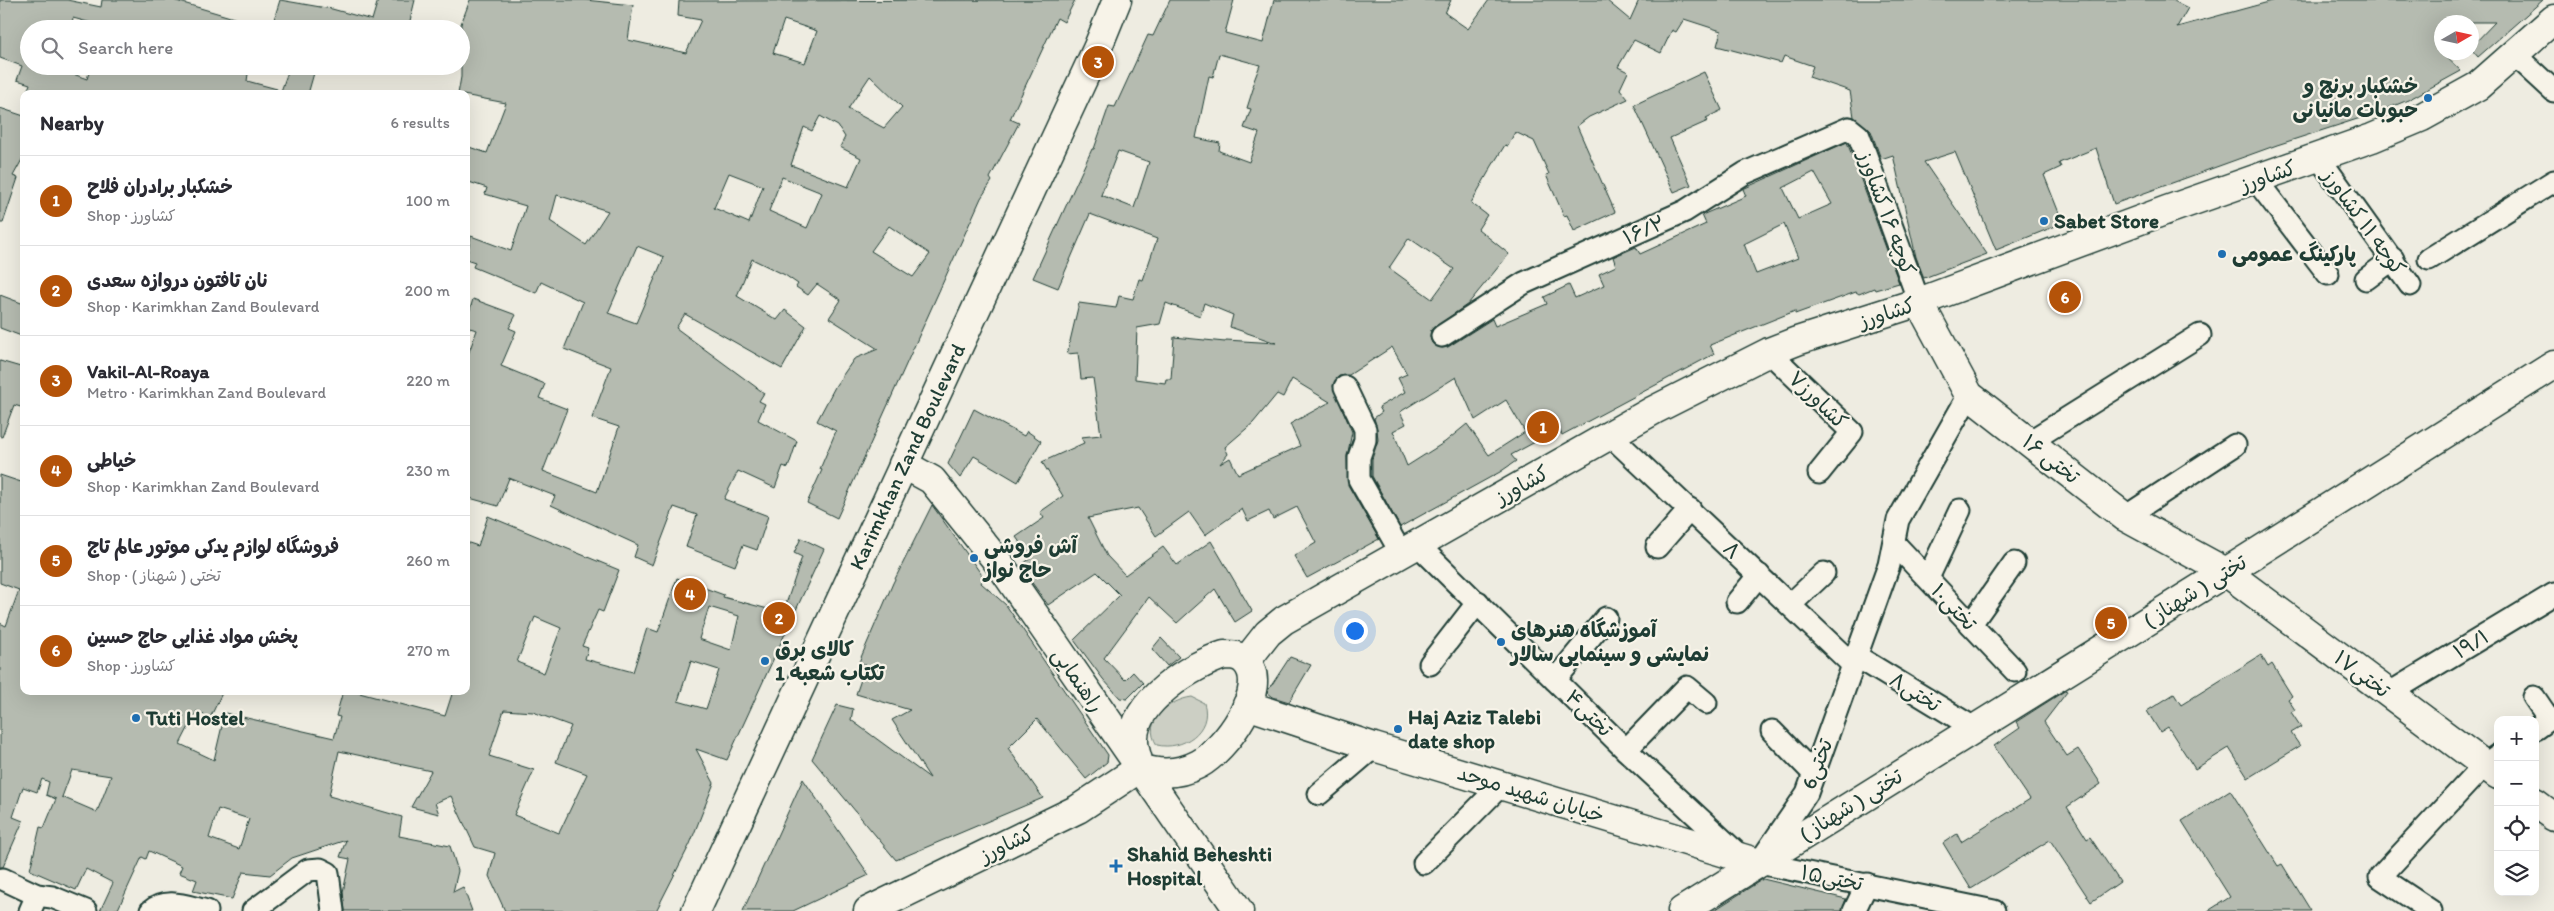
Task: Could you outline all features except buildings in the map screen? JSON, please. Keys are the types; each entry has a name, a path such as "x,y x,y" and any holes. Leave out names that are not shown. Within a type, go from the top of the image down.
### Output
{"street":[{"name":"Karimkhan Zand Boulevard","path":"696,911 1097,49 1117,0"},
{"name":"کشاورز","path":"1246,661 1268,633 1284,620 1654,410 1768,352 1919,302 2167,210 2372,138 2448,104 2478,86 2515,56 2554,19"},
{"path":"2515,56 2554,91"},
{"name":"کوچه ۱۶ کشاورز","path":"1849,128 1859,136 1919,302"},
{"name":"۱۶/۲","path":"1442,336 1524,283 1685,211 1745,173 1849,128"},
{"name":"کوچه ۱۱ کشاورز","path":"2319,158 2410,285"},
{"path":"2256,180 2328,274"},
{"path":"2429,259 2554,181"},
{"path":"2366,279 2393,259"},
{"name":"تختی ۱۶","path":"1919,302 1969,395 2125,517 2226,572"},
{"path":"2029,442 2200,335"},
{"name":"۷کشاورز","path":"1768,352 1852,432 1819,473"},
{"name":"تختی ( شهناز )","path":"1682,911 1750,861 1974,728 2554,365"},
{"name":"تختی۴","path":"1345,387 1365,429 1365,440 1359,457 1359,479 1409,548 1478,602 1626,750 1750,861"},
{"name":"6تختی","path":"1750,861 1807,793 1889,565 1898,520 1969,395"},
{"name":"۸","path":"1610,435 1790,605 1855,661"},
{"path":"2125,517 2235,445"},
{"name":"راهنمایی","path":"903,464 932,480 1001,566 1240,911"},
{"path":"1657,547 1690,509"},
{"path":"1928,578 1960,510"},
{"name":"تختی۱۰","path":"1894,543 2015,671"},
{"path":"1971,624 2014,563"},
{"name":"تختی۱۷","path":"2226,572 2388,694 2493,765"},
{"path":"1790,605 1824,573"},
{"path":"1737,602 1759,575"},
{"name":"۱۹/۱","path":"2388,694 2554,594"},
{"path":"1430,664 1478,602"},
{"path":"1555,680 1606,618"},
{"path":"1224,656 1236,656 1246,661 1252,672 1252,687 1247,705 1234,731 1223,745 1198,764 1178,771 1158,774 1140,768 1134,741 1137,724 1146,707 1161,692 1208,661 1224,656"},
{"name":"تختی۸","path":"1855,661 1974,728"},
{"path":"1626,750 1687,687 1706,703"},
{"path":"2534,697 2549,719 2539,726"},
{"name":"خیابان شهید موحد","path":"1247,705 1374,747 1750,861"},
{"path":"1772,731 1814,774"},
{"path":"1319,794 1374,747"},
{"path":"2431,911 2380,877 2493,765"},
{"name":"کشاورز","path":"868,911 1078,809 1140,768"},
{"path":"1424,863 1500,785"},
{"path":"2539,806 2554,817"},
{"name":"تختی۱۵","path":"1750,861 1993,911"},
{"path":"253,911 308,870 320,869 328,873 333,911"},
{"path":"3,879 33,903 52,897 86,911"},
{"path":"1854,911 1867,884"},
{"path":"151,911 158,904 173,903 207,911"}],"shaded area":[{"path":"1192,697 1204,703 1206,713 1200,730 1185,742 1167,746 1157,745 1152,728 1160,713 1175,702"}],"place":[{"name":"Vakil-Al-Roaya","path":"1098,62"},
{"name":"خشکبار برنج و حبوبات مانیانی","path":"2428,98"},
{"name":"Sabet Store","path":"2044,221"},
{"name":"پارکینگ عمومی","path":"2222,254"},
{"name":"پخش مواد غذایی حاج حسین","path":"2065,297"},
{"name":"خشکبار برادران فلاح","path":"1543,427"},
{"name":"آش فروشی حاج نواز","path":"974,558"},
{"name":"خیاطی","path":"690,594"},
{"name":"نان تافتون دروازه سعدی","path":"779,618"},
{"name":"فروشگاه لوازم یدکی موتور عالم تاج","path":"2111,623"},
{"name":"آموزشگاه هنرهای نمایشی و سینمایی سالار","path":"1501,642"},
{"name":"کالای برق تکتاب شعبه 1","path":"765,661"},
{"name":"Tuti Hostel","path":"136,718"},
{"name":"Haj Aziz Talebi date shop","path":"1398,729"},
{"name":"Shahid Beheshti Hospital","path":"1116,866"}]}
